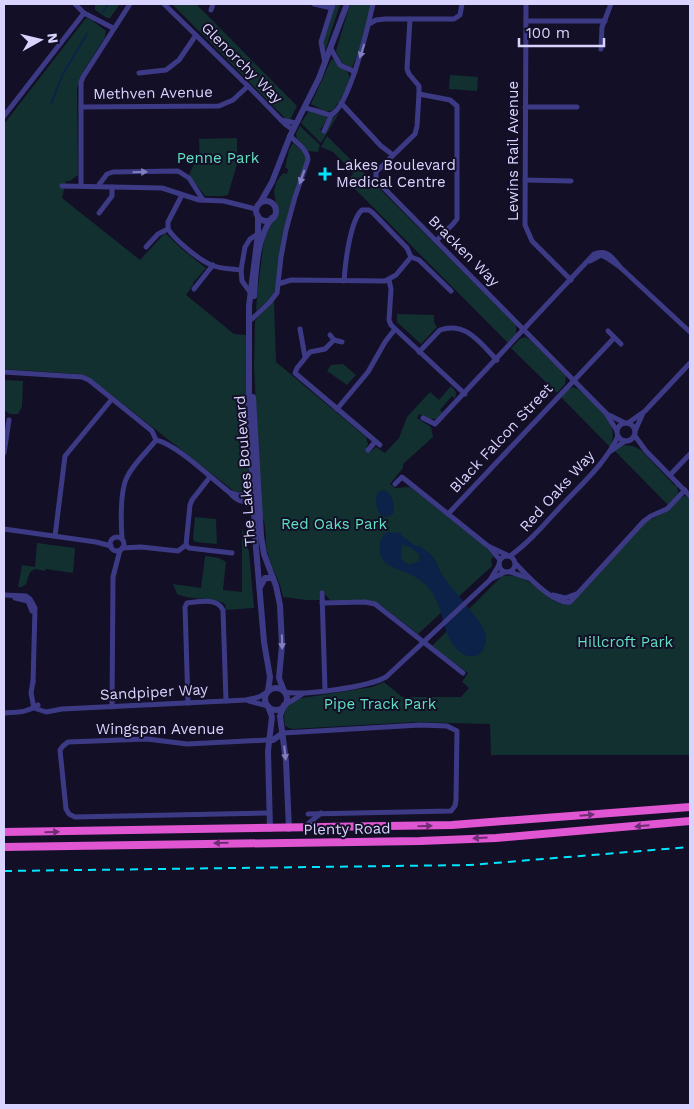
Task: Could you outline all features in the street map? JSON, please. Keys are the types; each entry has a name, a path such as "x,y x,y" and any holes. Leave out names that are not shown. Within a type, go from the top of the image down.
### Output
{"highway":[{"name":"Plenty Road","path":"4,832 452,825 690,807"},
{"name":"Plenty Road","path":"4,847 392,842 496,838 690,821"},
{"path":"270,829 270,843"},
{"path":"288,843 289,829"}],"street":[{"path":"75,4 84,13 113,28"},
{"path":"81,185 80,90 83,77 130,4"},
{"name":"Glenorchy Way","path":"164,4 248,86 291,133"},
{"path":"211,10 213,4"},
{"path":"314,4 332,6 321,42 325,63"},
{"name":"The Lakes Boulevard","path":"250,346 248,321 258,234 258,209 272,182 291,133 331,49 345,4"},
{"path":"369,24 373,21 385,19 454,20 459,18 462,12 462,4"},
{"name":"Lewins Rail Avenue","path":"526,4 525,221 528,235 536,246 571,280"},
{"path":"601,50 602,31 611,4"},
{"path":"373,6 375,15 385,19"},
{"path":"324,131 332,114 341,103 349,88 363,48 373,6"},
{"path":"4,116 84,13"},
{"path":"410,20 406,66 407,71 419,86 419,94 450,100 456,103 457,110 456,219 436,240"},
{"path":"526,21 605,21"},
{"path":"139,72 166,70 171,64 179,60 196,35"},
{"path":"331,49 340,65 354,72"},
{"name":"Methven Avenue","path":"81,106 219,106 233,100 248,86"},
{"name":"Bracken Way","path":"419,94 416,132 376,172 376,180 606,413 618,433"},
{"path":"341,103 392,156"},
{"path":"525,108 577,107"},
{"path":"304,108 315,109 328,115 332,114"},
{"path":"337,109 350,114"},
{"name":"Glenorchy Way","path":"281,120 296,124"},
{"path":"252,319 276,296 283,243 290,214 308,160 307,153 291,133"},
{"path":"98,186 107,174 113,172 178,172 189,178 203,200"},
{"path":"525,180 571,181"},
{"name":"The Lakes Boulevard","path":"272,182 273,205"},
{"path":"62,186 162,188 199,200 224,200 258,209"},
{"path":"99,213 112,196 112,187"},
{"path":"182,195 168,222 168,229 177,240 206,262 212,265 242,270"},
{"path":"266,201 273,205 275,210 272,218 263,220 258,209 266,201"},
{"path":"344,281 350,239 358,215 362,210 369,210 407,248 411,257 419,260 451,291"},
{"name":"The Lakes Boulevard","path":"268,691 270,677 265,651 255,502 250,346 260,246 266,228 272,218"},
{"path":"146,247 158,234 168,229"},
{"name":"The Lakes Boulevard","path":"250,292 242,281 245,247 250,239 258,234"},
{"path":"434,431 435,424 497,360 590,257 600,252 609,254 690,330"},
{"path":"278,284 291,280 387,281 407,264 411,257"},
{"path":"194,289 212,265"},
{"path":"279,275 291,280"},
{"path":"387,281 390,295 391,325 465,394"},
{"path":"419,352 440,330 459,328 469,332 497,360"},
{"path":"300,329 305,357"},
{"path":"337,409 368,372 385,342 395,330"},
{"path":"608,332 621,344"},
{"path":"330,335 334,340 342,342"},
{"name":"Black Falcon Street","path":"448,514 614,338"},
{"path":"334,340 325,349 311,350 295,370 296,374 378,443 368,450"},
{"path":"646,451 627,441 618,433 620,426 645,411 690,360"},
{"path":"4,372 82,377 152,431 156,440"},
{"path":"55,536 65,456 112,399"},
{"path":"627,441 635,433 645,411"},
{"name":"Bracken Way","path":"606,413 627,423"},
{"path":"423,418 435,424"},
{"path":"4,453 9,420"},
{"path":"627,423 633,426 646,451 690,496"},
{"name":"Red Oaks Way","path":"609,453 618,433"},
{"path":"156,440 165,442 237,500 255,502"},
{"path":"115,567 112,543 120,521 125,483 128,476 156,440"},
{"name":"Red Oaks Way","path":"509,556 524,546 609,453 627,441"},
{"path":"670,475 690,454"},
{"path":"112,543 121,549 141,547 178,551 186,545 192,500 210,477"},
{"path":"395,484 402,477 488,546 509,556 531,579 546,591 561,600 570,602 644,522 651,516 667,509 685,490"},
{"path":"228,492 238,495 255,494"},
{"name":"The Lakes Boulevard","path":"255,502 262,544 280,605 282,645 279,678 284,691"},
{"path":"112,707 113,587 115,567 123,540 120,521"},
{"path":"4,529 96,542 112,543 123,540 141,547"},
{"path":"186,545 189,548 232,553"},
{"path":"488,546 499,563 508,572 531,579"},
{"name":"Red Oaks Way","path":"515,563 524,546"},
{"path":"490,580 503,557 509,556"},
{"path":"268,706 275,709 282,708 296,696 359,685 383,675 402,661 490,580 514,568 515,563"},
{"path":"260,588 261,582 265,578 273,578"},
{"path":"322,593 325,690"},
{"path":"4,595 29,600 34,621 31,693 36,706"},
{"path":"188,702 185,607 186,603 205,601 217,603 223,610 226,701"},
{"path":"322,602 365,602 375,604 463,673"},
{"path":"270,829 268,740 272,717 265,700 268,691 278,688 284,691 307,693"},
{"name":"Sandpiper Way","path":"4,713 22,712 36,706 46,712 246,700 259,697 268,691"},
{"path":"284,691 286,698 280,716 287,774 289,829"},
{"name":"Sandpiper Way","path":"246,700 268,706"},
{"name":"Plenty Road","path":"283,733 407,725 436,725 452,727 457,731 456,800 454,808 446,812 308,814"},
{"path":"268,740 273,740 283,733"},
{"name":"Wingspan Avenue","path":"268,740 188,744 147,739 68,742 60,750 66,809 69,814 75,816 269,813"},
{"name":"Plenty Road","path":"302,828 322,813"}],"green space":[{"path":"95,4 120,4 110,18 107,18 95,10"},
{"path":"172,4 196,4 297,106 289,122"},
{"path":"335,4 340,4 325,51 323,42"},
{"path":"350,4 371,4 362,43 352,68 342,63 336,51"},
{"path":"86,18 106,31 105,37 80,77 77,89 78,175 70,181 66,181 62,198 140,260 165,233 206,268 193,283 186,295 234,334 246,335 246,423 249,479 246,490 240,492 235,492 90,378 78,374 4,369 4,124"},
{"path":"334,59 347,71 349,81 345,92 333,110 326,112 311,104 331,60"},
{"path":"450,75 478,77 477,91 449,89"},
{"path":"309,111 328,118 320,130 324,133 339,113 321,143 301,123"},
{"path":"300,126 320,145 318,152 308,151 297,139 296,134"},
{"path":"327,136 516,325 516,334 508,343 347,181 353,174 352,171 333,152 321,147"},
{"name":"Penne Park","path":"237,138 237,164 228,195 205,196 189,175 194,164 200,164 199,139"},
{"path":"293,143 305,154 306,160 283,232 274,293 256,311 263,247 266,234 277,214 274,190 277,181 283,173 287,174 288,169 285,168 289,150"},
{"name":"Red Oaks Park","path":"274,301 276,362 366,437 368,444 366,448 370,452 376,447 385,453 399,438 407,417 430,392 439,400 451,386 456,392 455,399 452,396 440,410 443,413 436,419 429,419 419,414 417,418 431,427 433,437 403,464 403,468 390,484 395,488 410,487 485,546 494,557 491,559 492,566 418,634 373,601 330,600 324,593 319,593 320,600 283,597 268,555 262,515 254,368 255,321"},
{"path":"397,314 434,315 434,322 437,327 421,344 397,322"},
{"path":"525,337 566,376 565,384 557,393 511,348 520,339"},
{"path":"343,364 356,375 347,385 327,371 331,365"},
{"path":"5,380 23,381 22,407 18,414 10,414 4,410"},
{"path":"573,387 578,389 598,408 609,422 613,438 610,447 561,397"},
{"path":"623,445 633,446 641,450 677,486 678,493 668,505 615,451"},
{"name":"Hillcroft Park","path":"685,496 690,501 690,755 491,755 490,724 414,722 292,729 285,726 284,716 286,708 296,699 372,687 384,682 402,697 461,697 469,688 462,682 468,673 432,646 502,576 514,576 524,579 556,602 563,604 571,603 646,522 668,511 681,497"},
{"path":"195,517 216,519 217,544 195,542 193,539"},
{"path":"242,528 249,552 254,608 226,610 225,604 220,602 177,594 173,584 201,588 206,556 219,558 226,562 223,590 242,592"},
{"path":"37,543 75,548 73,573 35,569 30,572 26,584 18,587 22,565 35,567"}],"water":[{"path":"384,490 391,496 394,509 394,512 385,517 379,512 376,502 378,492"},
{"path":"388,532 401,533 401,536 417,547 418,545 433,557 442,575 474,614 486,635 486,641 480,654 468,656 456,648 447,633 436,599 431,591 416,577 384,561 381,557 380,542","holes":["402,545 410,547 419,554 419,561 409,565 401,559"]}],"waterway":[{"path":"103,12 108,4"},
{"path":"51,104 63,74 87,34"}],"railway":[{"path":"4,871 470,865 690,847"}],"place":[{"name":"Lakes Boulevard Medical Centre","path":"325,174"}],"park label":[{"name":"Pipe Track Park","path":"380,704"}]}
